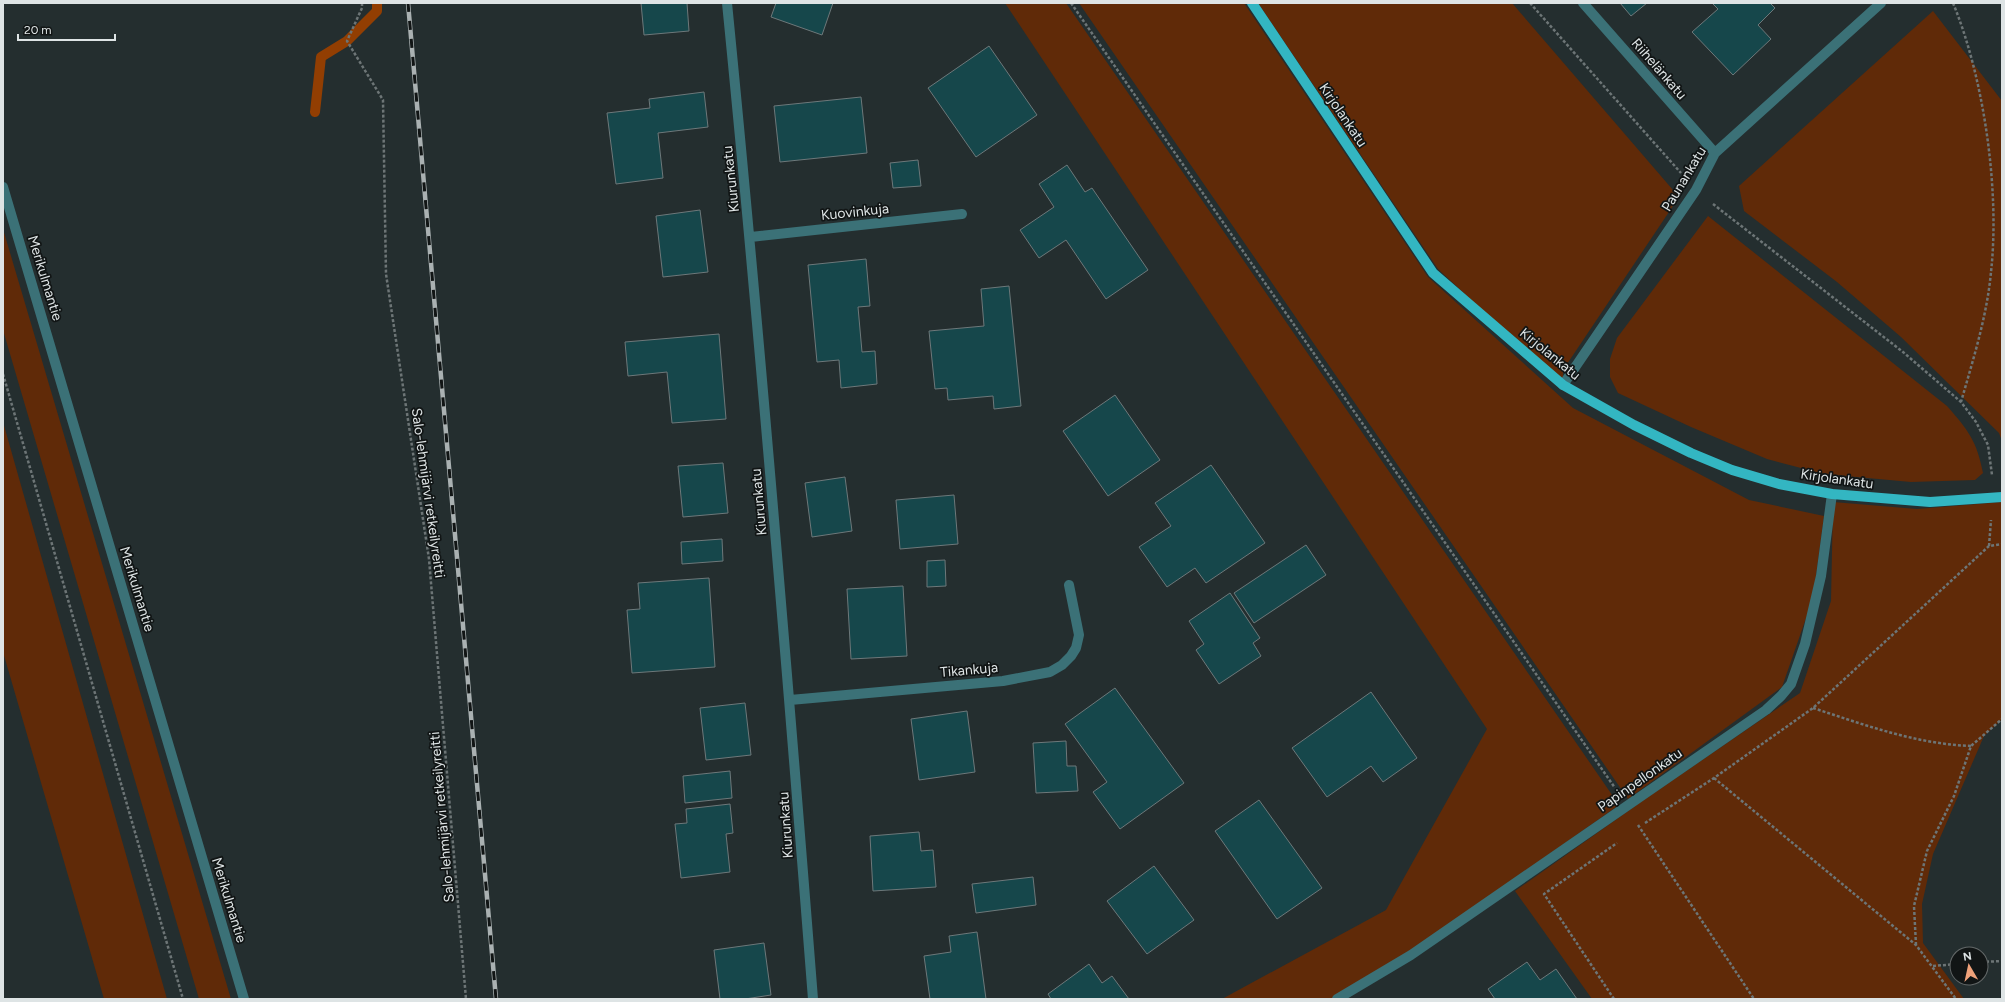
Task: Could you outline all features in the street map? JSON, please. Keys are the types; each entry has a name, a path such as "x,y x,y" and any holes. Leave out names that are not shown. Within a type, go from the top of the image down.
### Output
{"main road":[{"name":"Kirjolankatu","path":"1252,3 1433,273 1563,385 1634,425 1691,453 1732,470 1779,484 1832,494 1930,502 1997,498"}],"street":[{"name":"Kiurunkatu","path":"727,3 750,237 790,700 813,999"},
{"name":"Riihelänkatu","path":"1583,3 1715,153"},
{"name":"Paunankatu","path":"1563,385 1696,190 1715,153 1882,3"},
{"name":"Merikulmantie","path":"3,187 244,999"},
{"name":"Kuovinkuja","path":"750,237 962,214"},
{"name":"Papinpellonkatu","path":"1337,999 1410,955 1766,710 1781,696 1791,684 1805,644 1815,606 1821,576 1832,494"},
{"name":"Tikankuja","path":"790,700 1003,681 1050,672 1062,665 1071,656 1079,635 1070,586"}],"path":[{"name":"Salo-lehmijärvi retkeilyreitti","path":"362,3 362,8 347,40 382,100 386,274 429,558 466,999"},
{"path":"1072,3 1627,806 1639,827 1754,999"},
{"path":"1530,3 1696,190 1745,232 1903,352 1961,402 1976,422 1988,445 1997,498 1989,546"},
{"path":"1953,3 1959,18 1976,81 1989,152 1993,206 1991,272 1977,346 1961,402"},
{"path":"3,374 183,999"},
{"path":"1813,708 1917,740 1944,745 1971,746"},
{"path":"1916,945 1914,906 1927,851 1954,796 1971,746 2002,719"},
{"path":"1714,778 1916,945 1956,999"},
{"path":"1544,894 1614,999"},
{"path":"1989,962 2002,961"},
{"path":"1932,966 1949,965"}],"shaded area":[{"path":"1005,3 1066,3 1619,805 1409,953 1332,999 1222,999 1386,910 1487,729"},
{"path":"1079,3 1244,3 1428,277 1573,408 1749,500 1824,516 1813,598 1782,687 1628,799"},
{"path":"1258,3 1512,3 1679,197 1563,370 1563,385 1438,269"},
{"path":"1933,11 2002,101 2002,441 1999,433 1901,337 1837,282 1744,211 1739,186"},
{"path":"1708,216 1947,406 1971,436 1978,452 1983,473 1975,480 1911,482 1824,474 1767,459 1691,427 1618,393 1610,377 1610,359 1617,338"},
{"path":"3,229 231,999 199,999 3,330"},
{"path":"3,422 167,999 104,999 3,652"},
{"path":"1833,502 1917,509 2002,502 2002,719 1984,736 1933,854 1922,904 1923,943 1949,979 1949,986 1954,986 1964,999 1592,999 1515,891 1638,804 1800,693 1831,601"}],"building":[{"path":"641,3 687,3 689,31 644,35"},
{"path":"776,3 833,3 822,35 771,17"},
{"path":"1620,3 1647,3 1631,16"},
{"path":"1712,3 1770,3 1775,8 1758,25 1771,39 1733,75 1692,32 1718,9"},
{"path":"989,46 1037,115 976,157 928,88"},
{"path":"704,92 708,127 658,133 663,178 616,184 607,113 650,108 649,99"},
{"path":"861,97 867,153 780,162 774,106"},
{"path":"918,160 921,186 893,188 890,163"},
{"path":"1067,165 1085,192 1092,188 1148,270 1106,299 1066,240 1039,258 1020,230 1054,207 1039,184"},
{"path":"700,210 708,272 663,277 656,216"},
{"path":"866,259 870,306 858,307 862,352 875,351 877,384 841,388 839,360 817,362 808,265"},
{"path":"1009,286 1021,406 994,409 993,396 948,400 947,388 935,389 929,331 984,326 981,289"},
{"path":"719,334 726,419 672,423 667,372 628,376 625,342"},
{"path":"1115,395 1160,460 1108,496 1063,431"},
{"path":"723,463 728,513 683,517 678,466"},
{"path":"1211,465 1265,543 1206,583 1195,568 1167,587 1139,547 1171,526 1155,503"},
{"path":"845,477 852,531 812,537 805,483"},
{"path":"954,495 958,544 900,549 896,500"},
{"path":"722,539 723,561 682,564 681,542"},
{"path":"1306,545 1326,575 1254,623 1234,593"},
{"path":"945,560 946,586 927,587 927,561"},
{"path":"709,578 715,667 632,673 627,610 640,609 638,583"},
{"path":"903,586 907,656 851,659 847,589"},
{"path":"1230,593 1260,638 1253,643 1261,656 1219,684 1196,650 1204,644 1189,621"},
{"path":"1115,688 1184,783 1120,829 1093,792 1107,782 1065,724"},
{"path":"1371,692 1417,758 1383,782 1371,766 1327,797 1292,748"},
{"path":"745,703 751,755 706,760 700,708"},
{"path":"967,711 975,772 919,780 911,719"},
{"path":"1066,741 1067,766 1076,766 1078,791 1036,793 1033,743"},
{"path":"730,771 732,798 685,803 683,776"},
{"path":"1259,800 1322,888 1277,919 1215,831"},
{"path":"730,804 733,833 726,834 730,872 681,878 675,824 687,823 686,809"},
{"path":"919,832 921,851 933,850 936,887 873,891 870,836"},
{"path":"1154,866 1194,920 1147,954 1107,901"},
{"path":"1033,877 1036,905 976,913 972,884"},
{"path":"977,932 986,999 930,999 924,956 951,952 949,936"},
{"path":"764,943 771,995 745,999 720,999 714,950"},
{"path":"1527,962 1540,980 1556,969 1577,999 1495,999 1488,989"},
{"path":"1089,964 1102,983 1112,976 1129,999 1051,999 1048,994"}],"waterway":[{"path":"315,112 321,57 347,41 377,11 377,3"}],"railway":[{"path":"408,3 496,999"}]}
